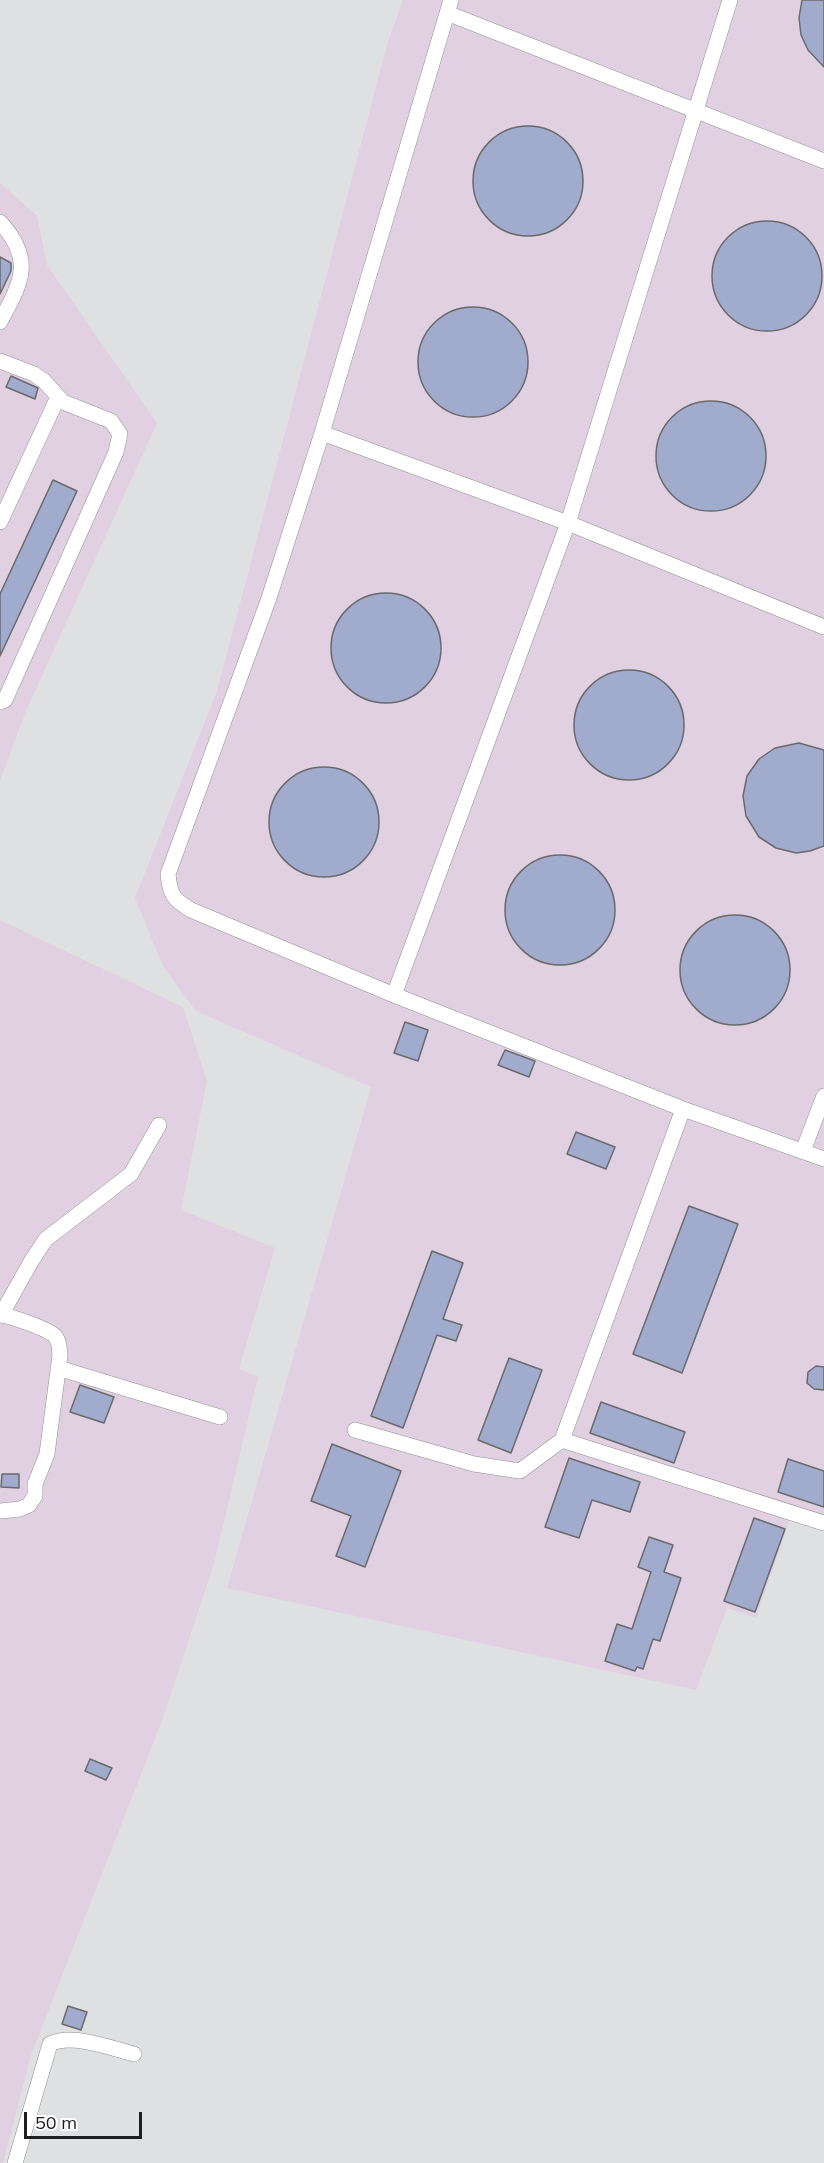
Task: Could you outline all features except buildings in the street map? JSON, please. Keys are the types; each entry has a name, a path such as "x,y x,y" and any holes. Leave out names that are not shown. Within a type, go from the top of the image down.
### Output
{"lane":[{"path":"394,995 568,523 730,0"},
{"path":"824,160 449,6 322,433 269,598 168,873 169,891 177,901 191,910 394,995 683,1109 824,1159"},
{"path":"0,222 7,229 20,253 22,271 16,292 0,322"},
{"path":"0,361 34,374 44,381 63,402 111,421 120,434 116,452 107,473 5,700 0,702"},
{"path":"0,522 58,397"},
{"path":"322,433 568,523 824,627"},
{"path":"803,1151 824,1096"},
{"path":"355,1430 474,1464 520,1471 562,1440 683,1109"},
{"path":"0,1511 20,1509 29,1504 35,1496 35,1484 47,1454 59,1345 54,1335 12,1316 0,1315 46,1239 131,1174 159,1125"},
{"path":"58,1368 220,1417"},
{"path":"562,1440 824,1523"},
{"path":"15,2163 50,2044 58,2040 71,2039 134,2054"}],"shaded area":[{"path":"403,0 824,0 824,1514 795,1505 756,1618 727,1608 696,1690 227,1588 371,1087 196,1011 163,966 135,898 217,691 387,45"},
{"path":"0,183 37,216 47,265 157,423 25,713 0,781"},
{"path":"0,920 183,1007 207,1081 181,1210 275,1248 239,1369 258,1377 214,1564 163,1718 31,2055 3,2163 0,2163"}]}
